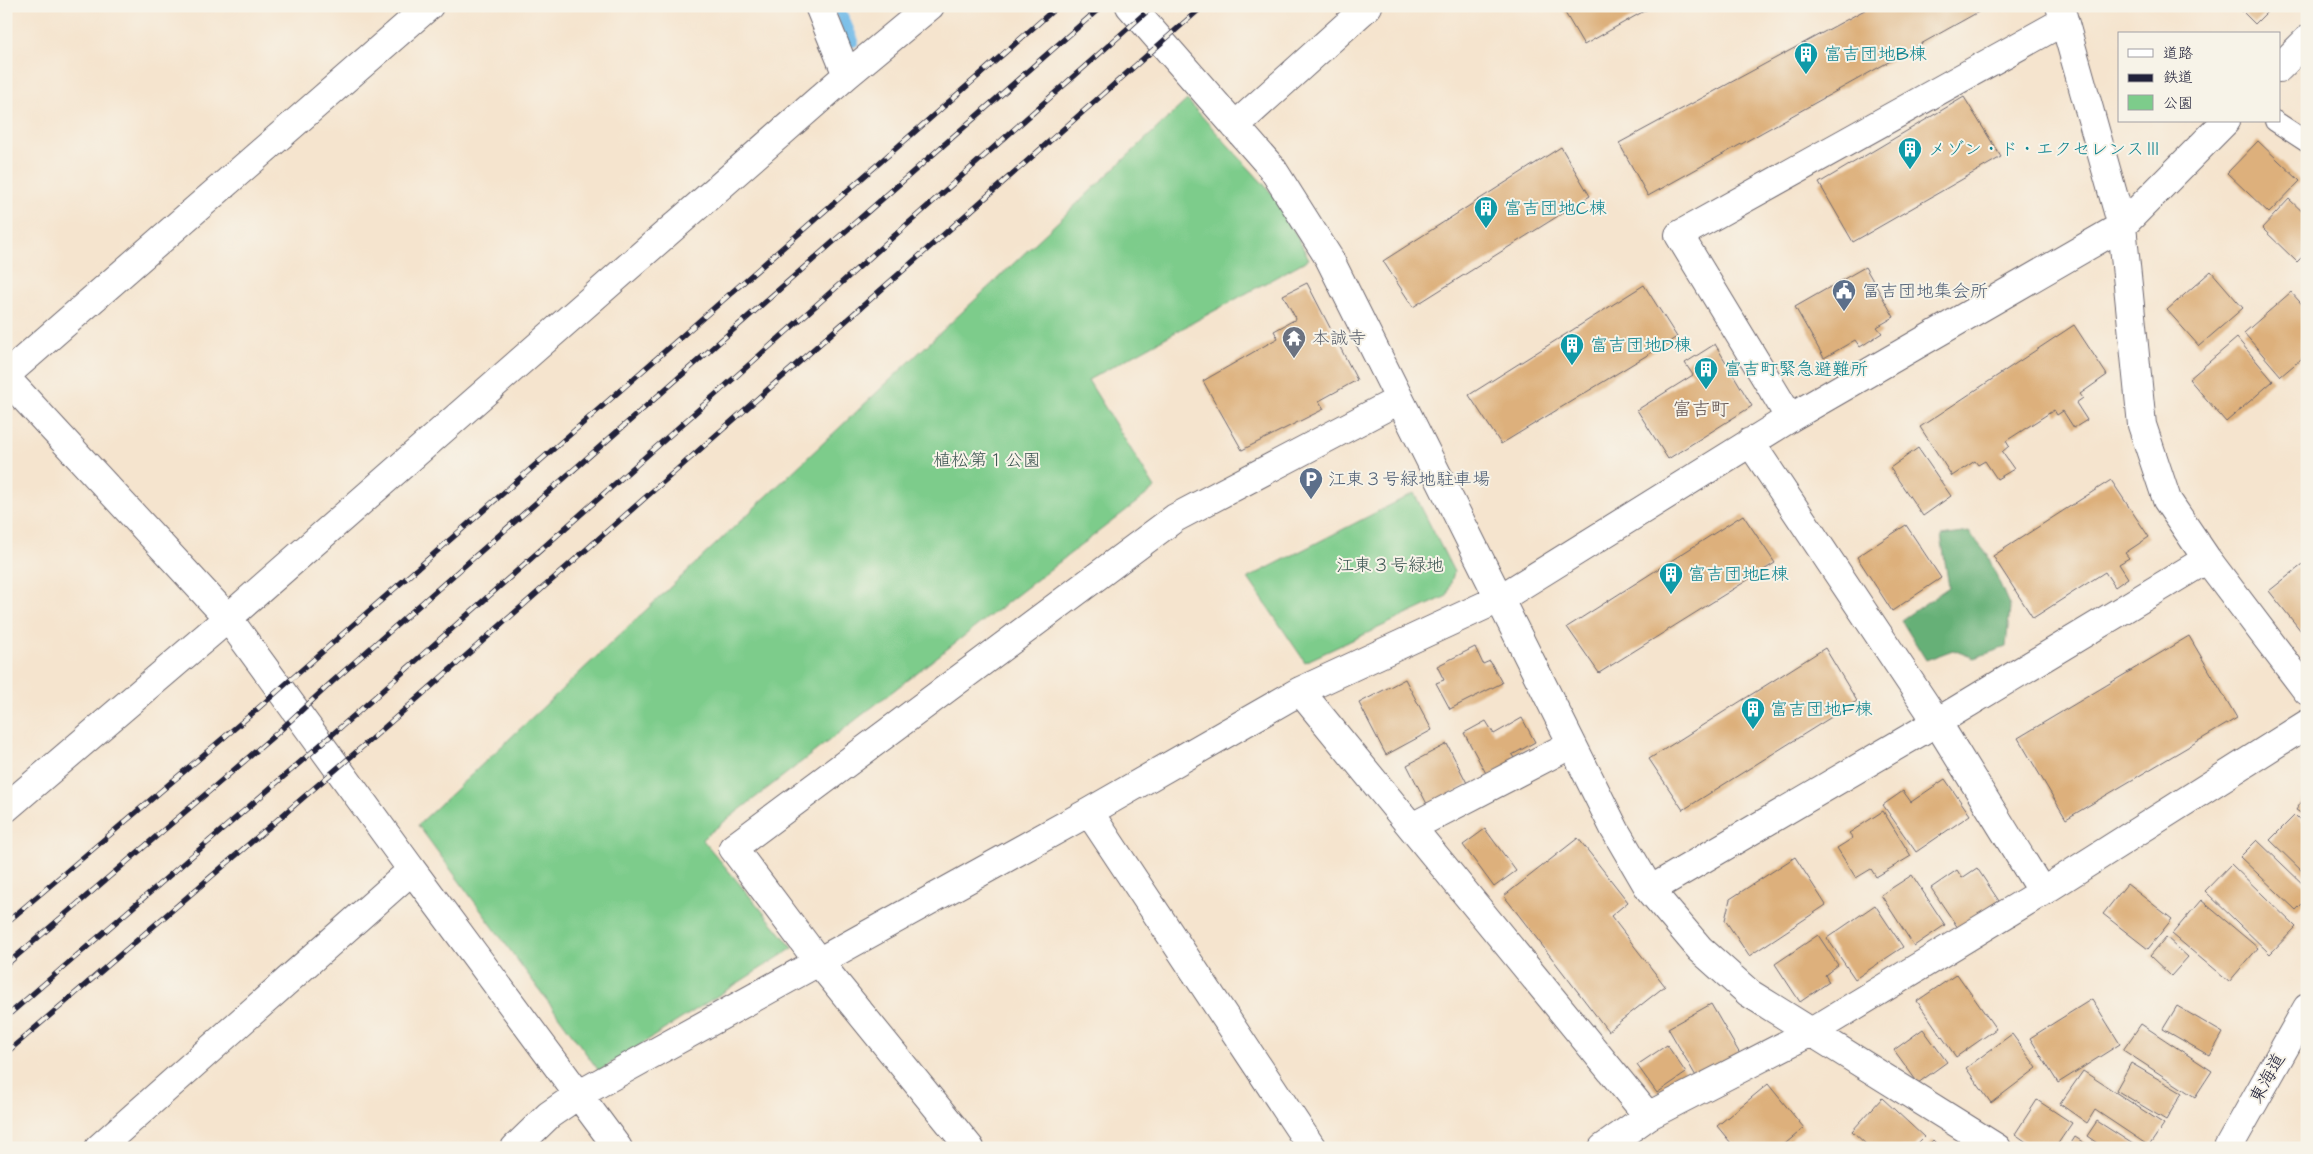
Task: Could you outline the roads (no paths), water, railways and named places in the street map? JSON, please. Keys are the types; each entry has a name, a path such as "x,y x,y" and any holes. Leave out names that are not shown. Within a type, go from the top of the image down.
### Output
{"main road":[{"path":"428,6 6,377 228,618 618,1148"},
{"path":"818,6 847,75"},
{"path":"6,808 228,618 847,75 930,6"},
{"path":"1130,6 1272,168 1329,258 1399,400 1501,598 1615,830 1650,890 1700,949 1750,993 1997,1148"},
{"path":"1235,126 1368,6"},
{"path":"1790,418 1679,235 2062,13 2122,226 2142,425 2167,500 2207,560 2307,691"},
{"path":"2280,67 2307,40"},
{"path":"515,1148 549,1115 578,1095 1089,812 1300,691 1501,598 1790,418 2122,226 2225,122"},
{"path":"970,1148 818,961 733,848 1175,518 1399,400"},
{"path":"1750,442 1937,722 2042,892"},
{"path":"1650,890 1937,722 2207,560"},
{"path":"1300,691 1648,1116"},
{"path":"1603,1148 1648,1116 1813,1032 2042,892 2307,724"},
{"path":"1412,827 1572,744"},
{"path":"1089,812 1312,1148"},
{"path":"99,1148 412,870"},
{"name":"東海道","path":"2228,1148 2307,1008"}],"lane":[{"path":"2277,122 2307,142"}],"waterway":[{"path":"838,6 853,41"}],"railway":[{"path":"6,923 255,711 1058,6"},
{"path":"6,965 276,734 332,682 1102,6"},
{"path":"6,1017 357,713 1153,6"},
{"path":"6,1053 376,735 1203,6"}],"place":[{"name":"富吉団地B棟","path":"1806,75"},
{"name":"メゾン・ド・エクセレンスⅢ","path":"1910,170"},
{"name":"富吉団地C棟","path":"1486,229"},
{"name":"冨吉団地集会所","path":"1844,312"},
{"name":"本誠寺","path":"1294,359"},
{"name":"富吉団地D棟","path":"1572,366"},
{"name":"富吉町緊急避難所","path":"1706,390"},
{"name":"江東３号緑地駐車場","path":"1311,500"},
{"name":"富吉団地E棟","path":"1671,595"},
{"name":"富吉団地F棟","path":"1753,730"}],"district":[{"name":"富吉町","path":"1701,408"}],"park label":[{"name":"植松第１公園","path":"987,460"},
{"name":"江東３号緑地","path":"1390,565"}]}
